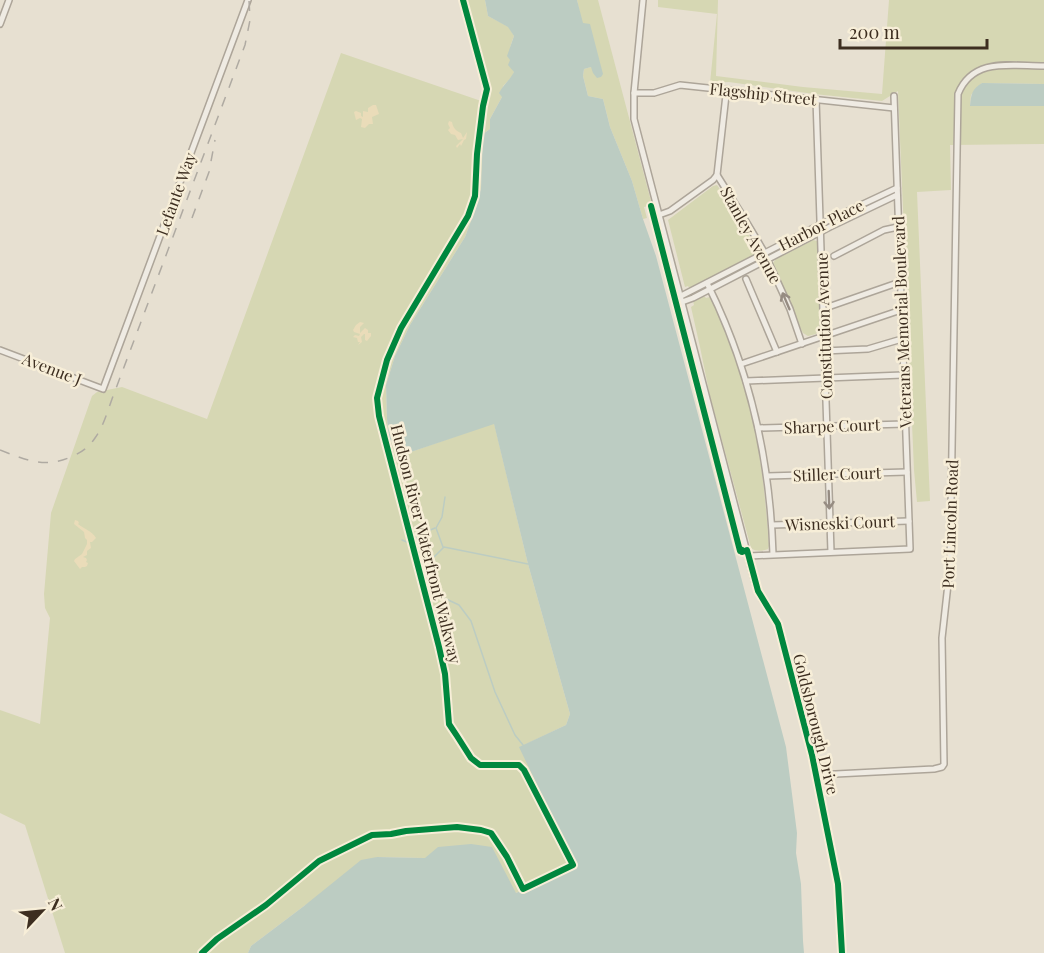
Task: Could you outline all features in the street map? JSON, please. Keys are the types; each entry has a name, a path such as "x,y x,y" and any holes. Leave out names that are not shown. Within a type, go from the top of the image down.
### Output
{"street":[{"path":"0,24 9,0"},
{"name":"Lefante Way","path":"103,389 248,0"},
{"name":"Goldsborough Drive","path":"643,0 634,93 634,118 748,556 759,591 777,624 816,775 837,878 842,953"},
{"name":"Port Lincoln Road","path":"816,775 934,770 942,767 945,760 942,638 951,566 958,94 966,78 985,67 1044,66"},
{"name":"Flagship Street","path":"634,93 658,93 680,85 894,108"},
{"name":"Stanley Avenue","path":"725,89 717,175 768,260 790,309 802,344"},
{"name":"Veterans Memorial Boulevard","path":"831,552 910,549 894,96"},
{"name":"Constitution Avenue","path":"816,99 831,552"},
{"path":"660,215 670,211 717,175"},
{"name":"Harbor Place","path":"681,299 764,254 897,191"},
{"path":"834,256 884,230 898,227"},
{"name":"Harbor Place","path":"681,299 693,298 710,290 768,260 820,229"},
{"path":"746,279 777,352"},
{"path":"831,306 900,282"},
{"path":"707,283 741,364 758,428 767,476 773,554"},
{"path":"741,364 901,310"},
{"path":"824,351 869,349 902,339"},
{"name":"Avenue J","path":"0,350 103,389"},
{"path":"746,381 903,375"},
{"name":"Sharpe Court","path":"758,428 905,424"},
{"name":"Stiller Court","path":"767,476 907,472"},
{"name":"Wisneski Court","path":"772,525 909,521"},
{"path":"748,556 831,552"}],"green space":[{"path":"462,0 485,0 488,16 509,27 514,36 510,54 514,72 503,86 502,97 490,119 490,129 483,134 481,188 465,237 410,325 395,356 386,385 389,438 399,456 494,423 528,564 570,714 566,725 520,747 576,866 516,893 425,858 377,857 304,906 251,946 248,953 65,953 25,825 0,813 0,710 40,724 50,618 45,608 44,594 51,513 92,396 97,392 122,387 207,419 341,53 487,103"},
{"path":"577,0 598,0 652,205 644,207 647,218 643,219 632,181 610,127 603,99 588,96 583,76 584,69 591,67"},
{"path":"658,0 718,0 716,76 882,94 889,0 1044,0 1044,84 982,83 971,95 970,105 1044,106 1044,144 950,145 951,190 917,192 930,501 917,502 914,470 898,91 882,101 729,82 710,83 717,14 658,7"},
{"path":"717,185 742,222 758,253 690,289 688,286 685,287 668,220"},
{"path":"813,240 817,241 820,327 816,334 808,336 800,327 773,263 776,259"},
{"path":"704,296 710,297 724,326 746,387 763,482 769,546 764,550 757,551 751,548 710,396 691,307 694,305 693,301"}],"sand":[{"path":"376,105 379,114 372,117 373,124 365,128 361,127 362,119 356,120 354,112 361,113 363,117 363,111 368,112 368,108"},
{"path":"449,121 463,138 467,132 466,139 457,148 456,146 463,139 458,140 455,135 451,134 448,130"},
{"path":"360,322 364,323 360,327 360,333 365,328 371,336 367,341 364,334 361,337 362,342 358,345 360,342 353,337 360,334 353,330"},
{"path":"75,520 96,538 90,542 91,548 83,557 87,560 87,566 80,569 74,561 82,554 87,540 84,532 74,524"}],"shaded area":[{"path":"485,0 577,0 583,23 590,24 603,74 597,78 591,67 584,69 583,76 588,96 603,99 610,127 632,181 656,256 786,747 797,833 796,853 801,884 804,953 248,953 251,946 361,860 377,857 425,858 438,847 471,844 492,847 516,893 576,866 519,747 566,725 570,714 528,564 494,424 399,456 389,437 387,419 386,385 395,356 410,325 465,237 481,188 483,134 490,129 490,119 502,97 499,93 514,72 508,65 510,60 507,56 514,36 508,27 488,16"},
{"path":"982,83 1044,84 1044,106 970,106 973,92"}],"waterway":[{"path":"443,547 436,528 442,517 445,497"},
{"path":"402,540 409,543 435,528"},
{"path":"523,745 515,735 495,692 471,621 459,605 429,591 423,581 423,571 444,547 528,564"}],"railway":[{"path":"0,450 36,462 63,460 88,447 100,429 245,45 250,20 249,0"},
{"path":"192,218 209,172 215,140"}],"cycle path":[{"name":"Hudson River Waterfront Walkway","path":"202,953 217,939 266,905 319,861 372,835 457,827 491,833 507,857 523,889 573,865 524,770 519,765 480,765 471,758 449,724 445,674 439,647 379,416 377,398 387,360 401,328 468,216 475,196 477,154 487,89 463,0"},
{"path":"651,206 740,551 747,550 758,591 778,624 812,755 838,884 842,953"}]}
